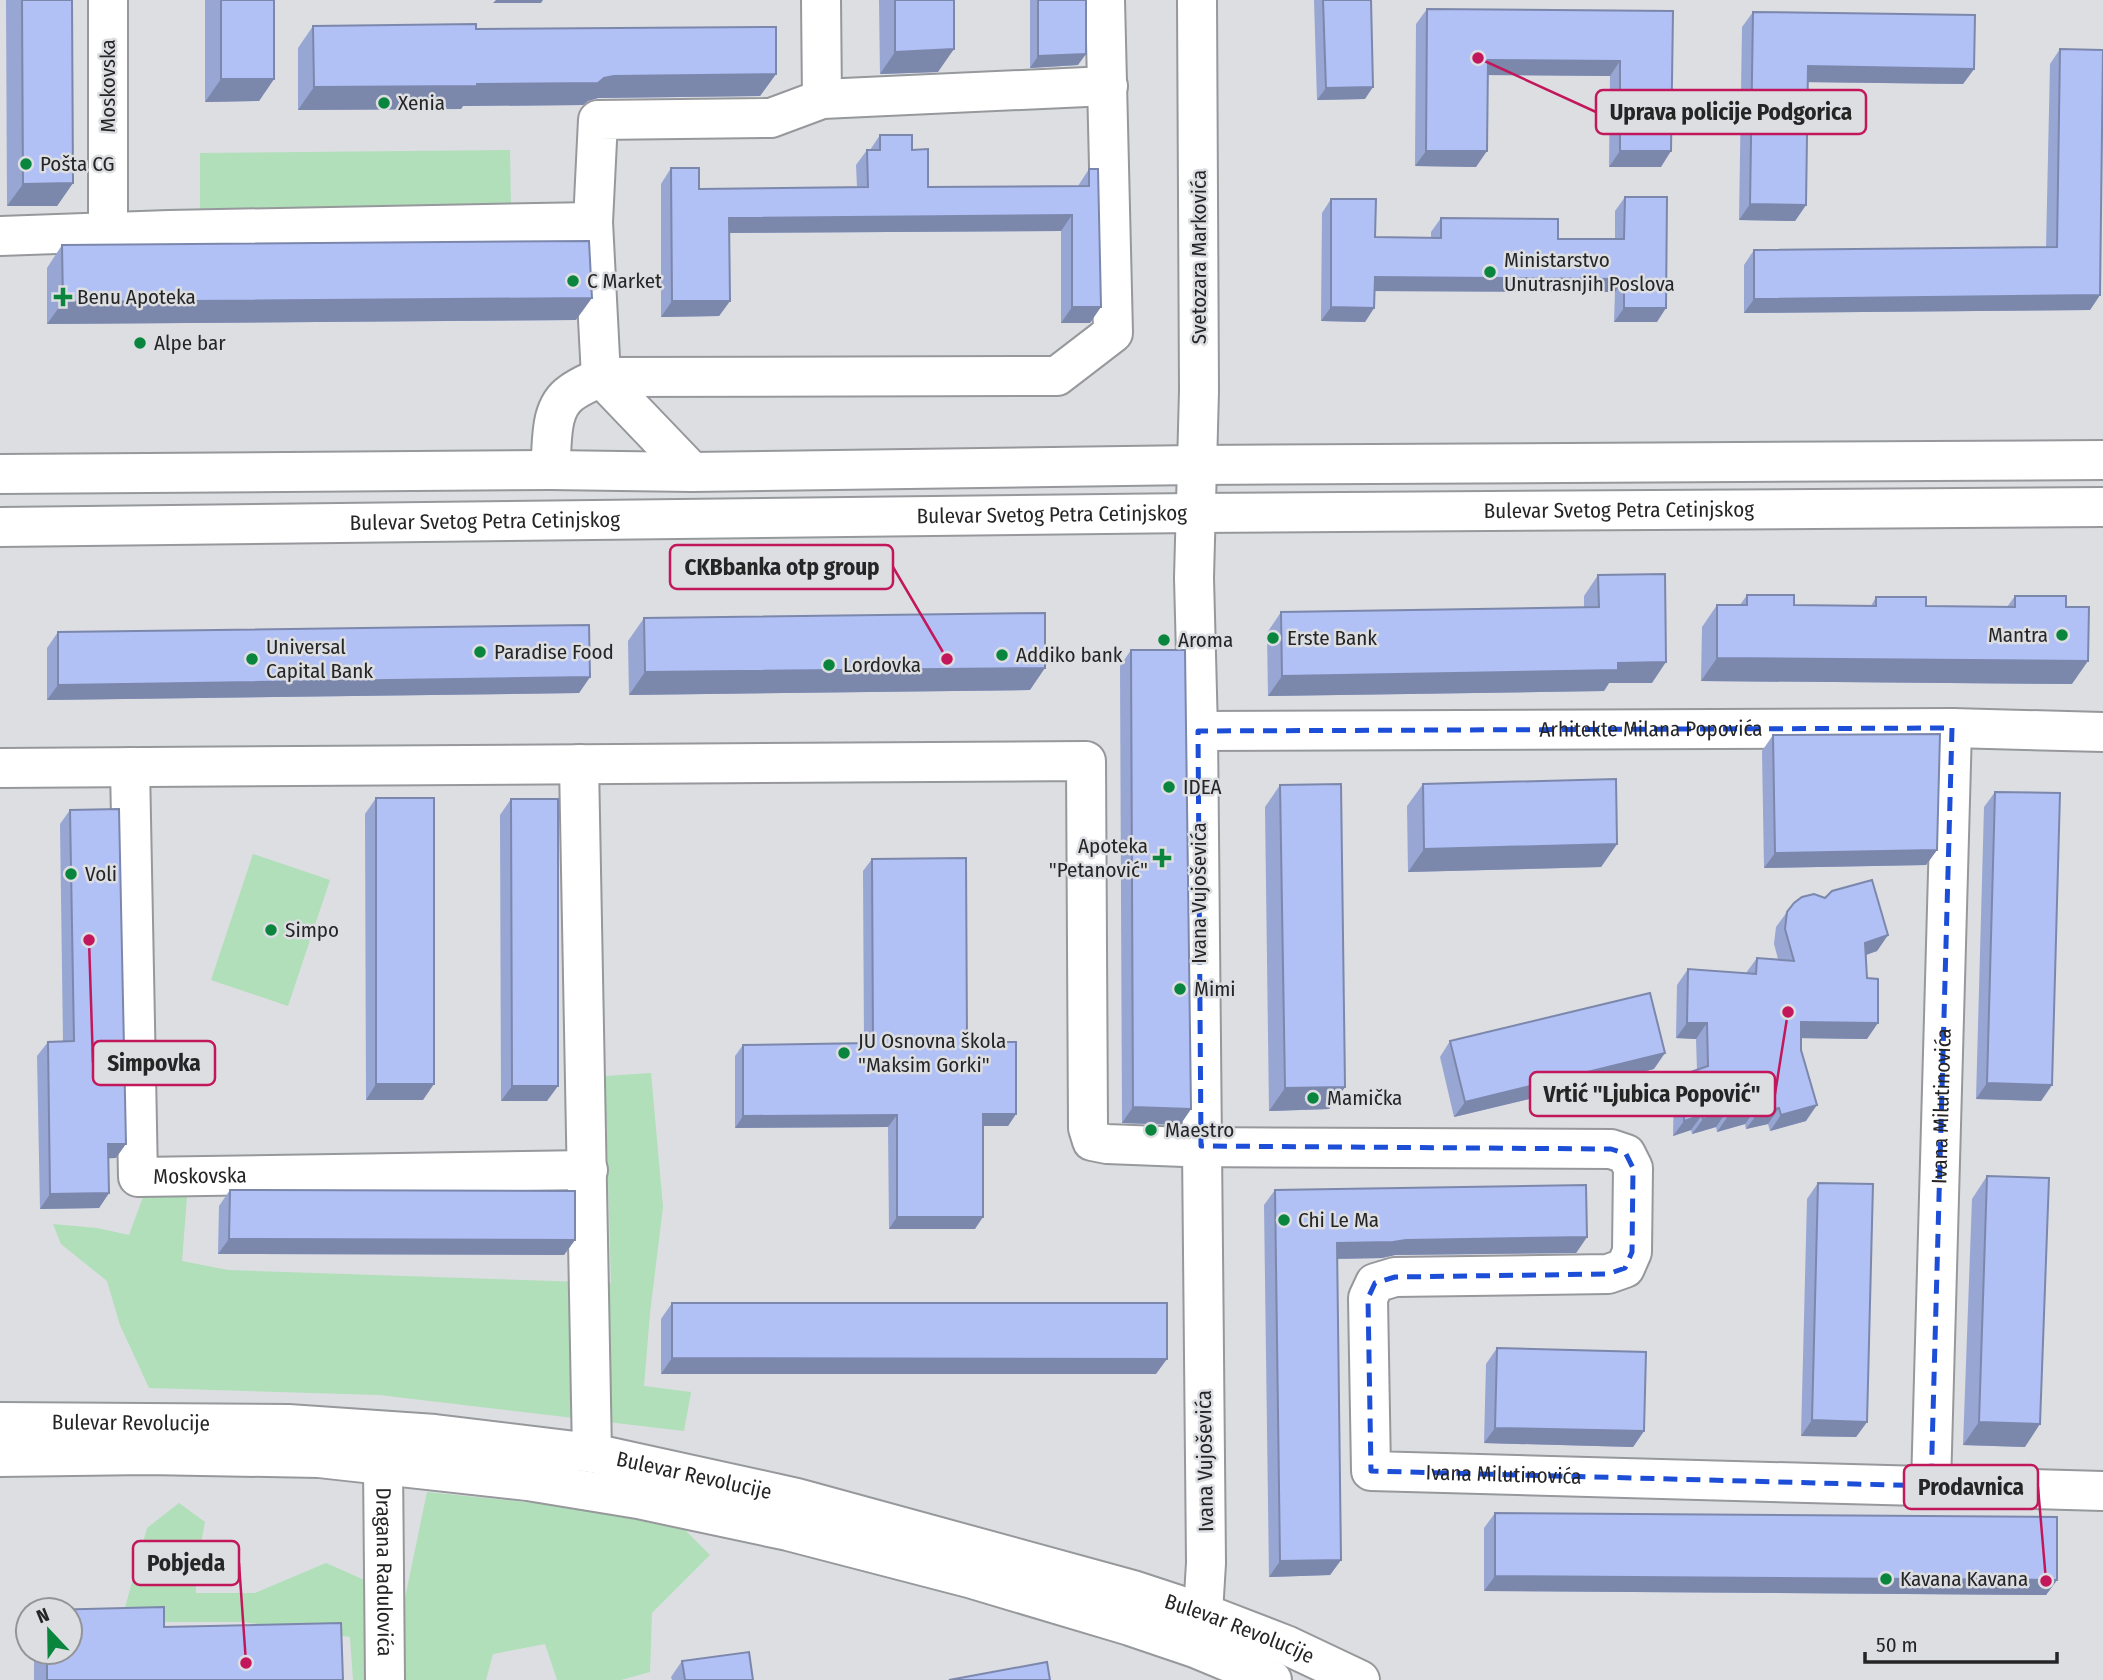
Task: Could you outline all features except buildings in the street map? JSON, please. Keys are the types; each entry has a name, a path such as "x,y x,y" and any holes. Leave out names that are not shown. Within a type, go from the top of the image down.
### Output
{"street":[{"name":"Moskovska","path":"108,0 108,232"},
{"path":"821,0 822,99"},
{"path":"550,470 554,419 559,406 569,394 601,377 1057,376 1113,333 1105,0"},
{"name":"Svetozara Markovića","path":"1194,513 1199,391 1197,0"},
{"path":"692,472 601,377 593,222 598,120 771,118 822,99 1108,86"},
{"path":"0,236 593,222"},
{"path":"0,474 550,470 692,472 1196,465 2103,460"},
{"name":"Bulevar Svetog Petra Cetinjskog","path":"0,527 1194,513 2103,507"},
{"name":"Ivana Vujoševića","path":"1194,513 1206,1563 1199,1630"},
{"name":"Arhitekte Milana Popovića","path":"1198,731 1952,728 2103,732"},
{"name":"Ivana Milutinovića","path":"1931,1486 1952,728"},
{"path":"0,768 1086,761 1089,1135 1092,1141 1098,1143 1201,1146"},
{"path":"579,764 592,1453"},
{"name":"Moskovska","path":"130,767 138,1177 588,1170"},
{"name":"Ivana Milutinovića","path":"1201,1146 1611,1149 1626,1154 1633,1168 1632,1252 1625,1268 1608,1274 1395,1277 1375,1283 1368,1298 1371,1471 2103,1491"},
{"name":"Bulevar Revolucije","path":"0,1422 288,1424 435,1434 592,1453 797,1498 1133,1590 1199,1630 1272,1680"},
{"name":"Bulevar Revolucije","path":"0,1457 260,1455 320,1458 527,1481 638,1499 740,1520 969,1578 1130,1626 1199,1630 1286,1645 1360,1680"},
{"name":"Dragana Radulovića","path":"383,1465 385,1680"}],"highlighted area":[{"path":"1952,728 1931,1486 1371,1471 1368,1298 1375,1283 1395,1277 1608,1274 1625,1268 1632,1252 1633,1168 1626,1154 1611,1149 1201,1146 1198,731"}],"green space":[{"path":"510,150 511,213 200,216 200,153"},
{"name":"Simpo","path":"253,854 330,880 288,1006 211,980"},
{"path":"651,1073 663,1207 644,1386 691,1392 684,1431 379,1395 149,1388 120,1325 107,1281 61,1244 53,1224 97,1228 129,1235 143,1197 187,1197 182,1261 228,1270 611,1283 605,1076"},
{"path":"427,1492 555,1505 680,1525 710,1555 652,1613 650,1672 621,1680 557,1680 545,1644 493,1654 486,1680 353,1680 350,1637 243,1622 121,1622 147,1528 179,1503 205,1522 196,1568 196,1593 255,1593 326,1563 405,1598"}],"place":[{"name":"Uprava policije Podgorica","path":"1478,58"},
{"name":"Xenia","path":"384,103"},
{"name":"Pošta CG","path":"26,164"},
{"name":"Ministarstvo Unutrasnjih Poslova","path":"1490,272"},
{"name":"C Market","path":"573,281"},
{"name":"Benu Apoteka","path":"63,297"},
{"name":"Alpe bar","path":"140,343"},
{"name":"Mantra","path":"2062,635"},
{"name":"Erste Bank","path":"1273,638"},
{"name":"Aroma","path":"1164,640"},
{"name":"Paradise Food","path":"480,652"},
{"name":"Addiko bank","path":"1002,655"},
{"name":"Universal Capital Bank","path":"252,659"},
{"name":"CKBbanka otp group","path":"947,659"},
{"name":"Lordovka","path":"829,665"},
{"name":"IDEA","path":"1169,787"},
{"name":"Apoteka \"Petanović\"","path":"1162,858"},
{"name":"Voli","path":"71,874"},
{"name":"Simpo","path":"271,930"},
{"name":"Simpovka","path":"89,940"},
{"name":"Mimi","path":"1180,989"},
{"name":"Vrtić \"Ljubica Popović\"","path":"1788,1012"},
{"name":"JU Osnovna škola \"Maksim Gorki\"","path":"844,1053"},
{"name":"Mamička","path":"1313,1098"},
{"name":"Maestro","path":"1151,1130"},
{"name":"Chi Le Ma","path":"1284,1220"},
{"name":"Kavana Kavana","path":"1886,1579"},
{"name":"Prodavnica","path":"2046,1581"},
{"name":"Pobjeda","path":"246,1663"}]}
